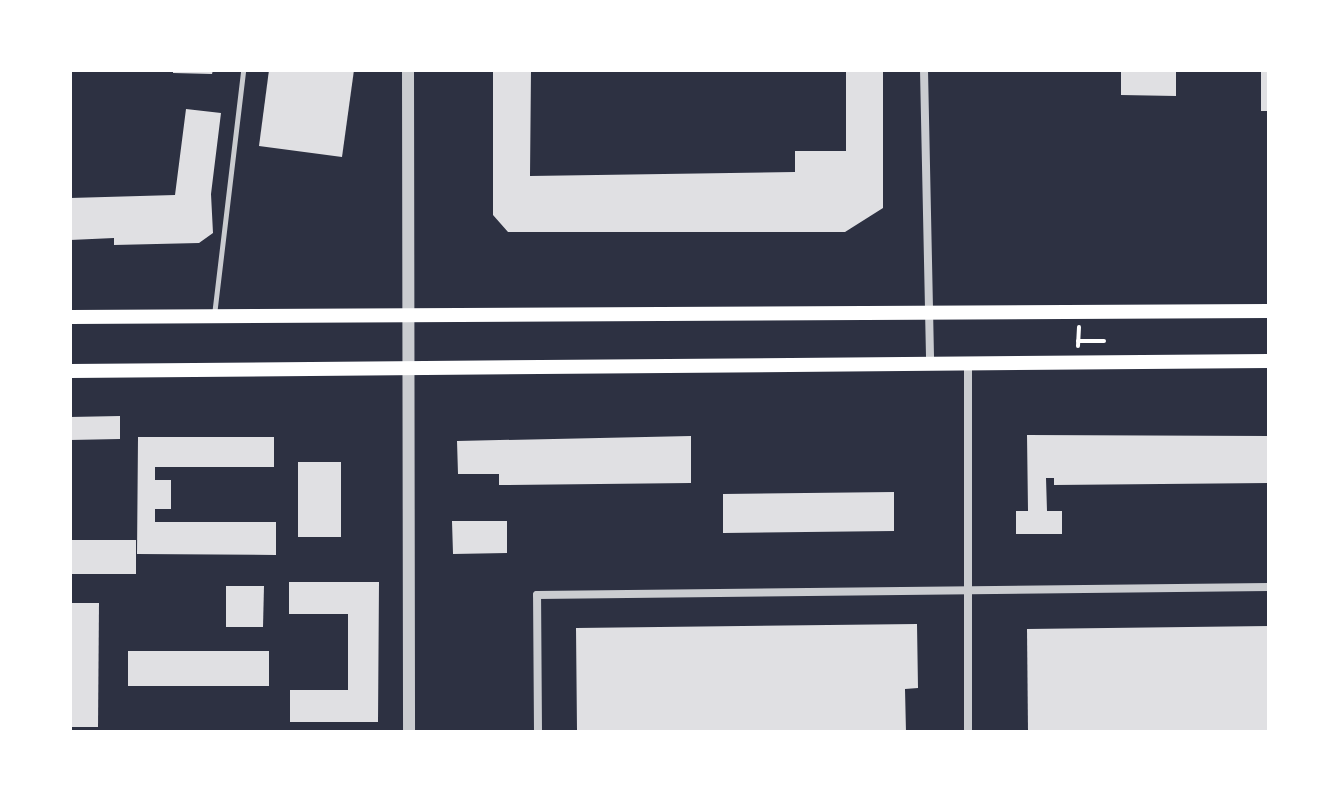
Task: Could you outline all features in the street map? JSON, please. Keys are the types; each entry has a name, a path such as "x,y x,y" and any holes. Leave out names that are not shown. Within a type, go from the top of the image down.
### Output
{"main road":[{"path":"70,317 1269,311"},
{"path":"70,371 1269,361"}],"street":[{"path":"408,70 409,732"},
{"path":"924,70 930,364"},
{"path":"968,363 968,732"},
{"path":"538,732 537,595 1269,587"}],"lane":[{"path":"214,315 243,70"}],"path":[{"path":"1078,363 1079,312"},
{"path":"1078,341 1104,341"}],"building":[{"path":"173,70 213,70 212,74 173,73"},
{"path":"269,70 354,70 342,157 259,146"},
{"path":"493,70 531,70 530,176 795,172 795,151 846,151 846,70 883,70 883,208 845,232 508,232 493,215"},
{"path":"1121,70 1176,70 1176,96 1121,95"},
{"path":"1261,70 1269,70 1269,111 1261,111"},
{"path":"186,109 221,113 211,194 213,233 199,243 114,245 114,238 70,240 70,198 175,195"},
{"path":"120,416 120,439 70,440 70,417"},
{"path":"1027,435 1269,436 1269,483 1054,485 1054,478 1046,478 1047,511 1062,511 1062,534 1016,534 1016,511 1028,511"},
{"path":"691,436 691,483 499,485 499,474 458,474 457,441"},
{"path":"138,437 274,437 274,467 155,467 155,480 171,480 171,509 155,509 155,522 276,522 276,555 137,554"},
{"path":"298,462 341,462 341,537 298,537"},
{"path":"894,492 894,531 723,533 723,494"},
{"path":"452,521 507,521 507,553 453,554"},
{"path":"70,540 136,540 136,574 70,574"},
{"path":"289,582 379,582 378,722 290,722 290,690 348,690 348,614 289,614"},
{"path":"226,586 264,586 263,627 226,627"},
{"path":"70,603 99,603 98,727 70,727"},
{"path":"917,624 918,688 905,689 906,732 577,732 576,628"},
{"path":"1269,626 1269,732 1028,732 1027,629"},
{"path":"128,651 269,651 269,686 128,686"}]}
